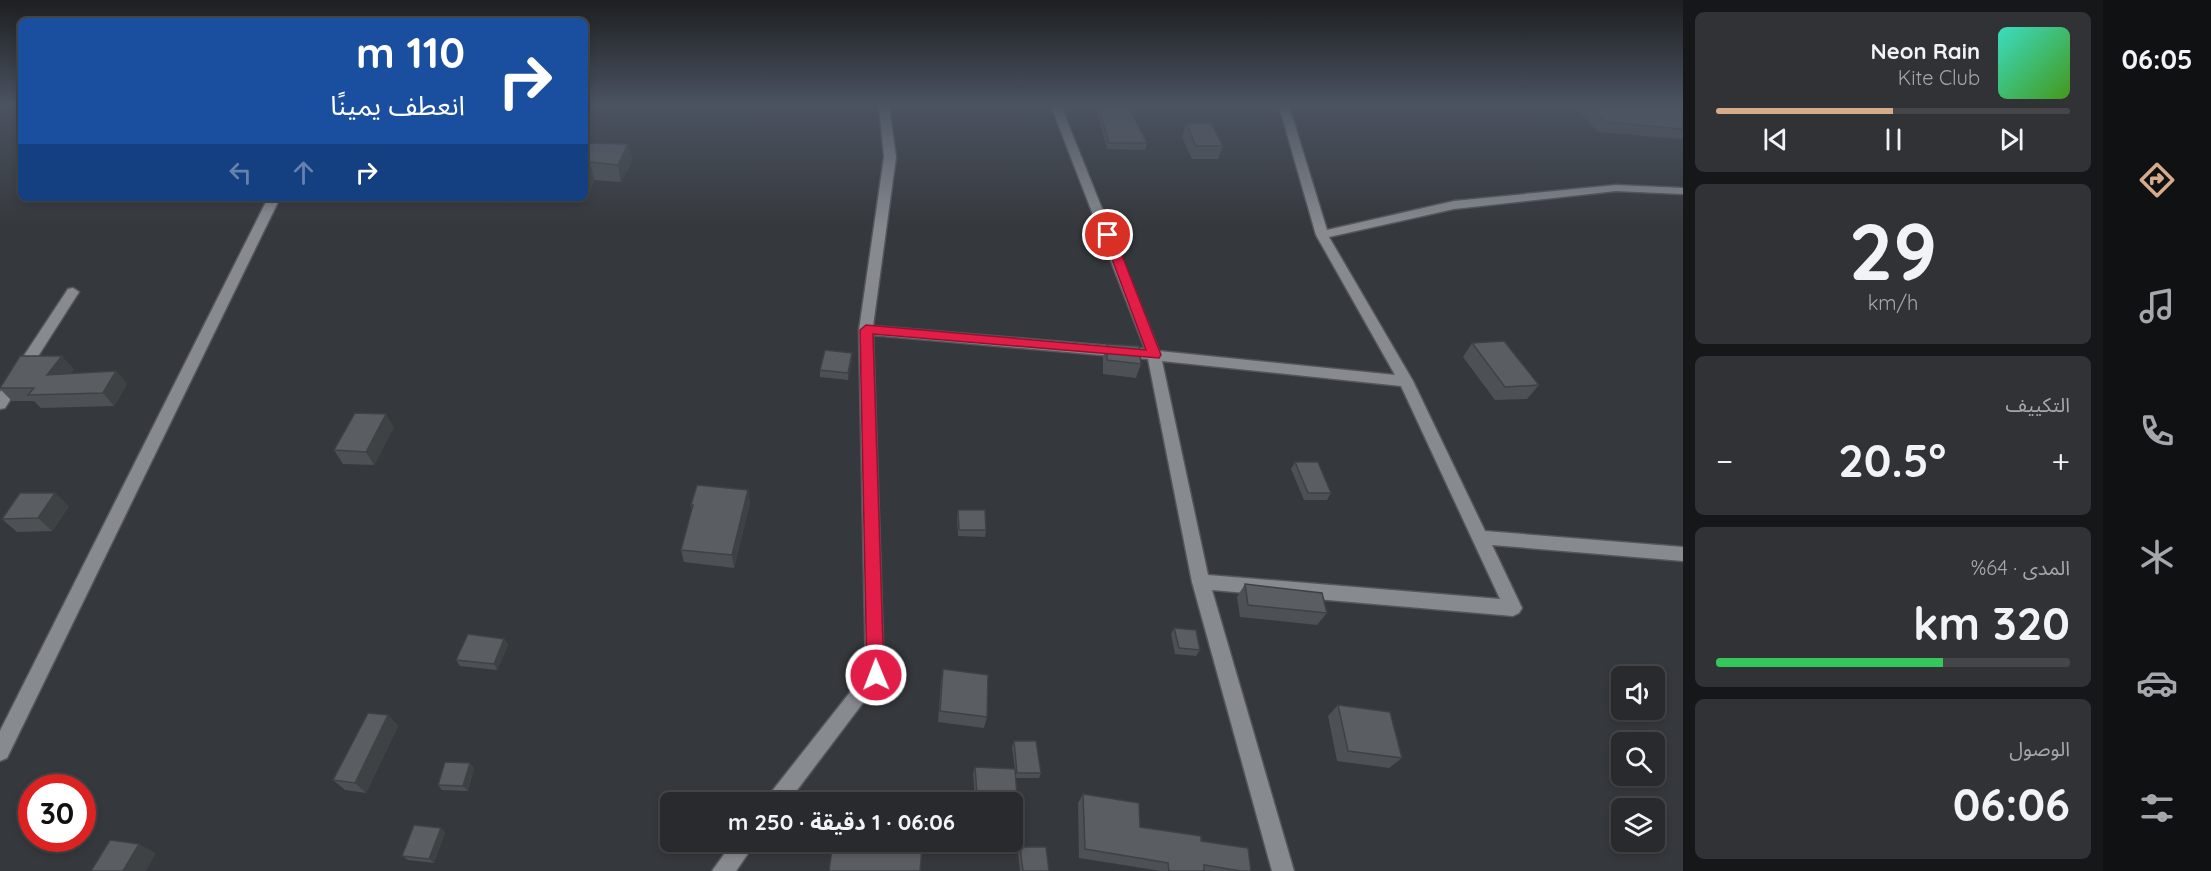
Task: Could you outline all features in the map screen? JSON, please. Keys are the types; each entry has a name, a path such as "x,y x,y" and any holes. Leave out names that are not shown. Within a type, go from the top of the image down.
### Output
{"street":[{"path":"784,792 876,675 866,330 890,157 889,147"},
{"path":"1072,147 1154,355 1201,582 1283,871"},
{"path":"1201,582 1513,608 1406,381 1322,235 1296,147"},
{"path":"1322,235 1454,205 1616,188 1683,191"},
{"path":"0,751 273,201"},
{"path":"0,404 73,292"},
{"path":"866,330 1154,355 1406,381"},
{"path":"1479,537 1683,554"},
{"path":"723,871 738,852"}],"building":[{"path":"588,147 627,147 618,165 590,162 588,168"},
{"path":"1504,341 1539,385 1505,387 1472,343"},
{"path":"1107,344 1139,346 1141,364 1107,360"},
{"path":"825,350 852,353 848,373 820,370"},
{"path":"20,356 62,356 47,375 116,371 103,393 28,395 34,388 0,388"},
{"path":"355,413 386,414 366,452 334,450"},
{"path":"1295,462 1318,462 1331,493 1308,493"},
{"path":"697,485 748,490 732,555 681,550"},
{"path":"20,493 55,493 38,518 2,519"},
{"path":"958,510 985,510 986,530 959,530"},
{"path":"1245,584 1322,593 1327,613 1248,605"},
{"path":"1174,628 1196,630 1200,650 1179,648"},
{"path":"468,634 504,639 494,664 456,660"},
{"path":"943,669 988,675 987,717 940,711"},
{"path":"1338,705 1390,712 1402,758 1348,751"},
{"path":"368,713 388,715 355,783 333,780"},
{"path":"1014,741 1036,741 1041,773 1017,773"},
{"path":"445,762 470,763 463,786 438,785"},
{"path":"975,767 1015,769 1017,792 977,792"},
{"path":"1083,794 1139,803 1140,827 1201,836 1201,841 1248,848 1251,871 1204,865 1204,871 1169,871 1168,863 1085,849"},
{"path":"414,825 441,828 429,859 402,856"},
{"path":"110,840 139,844 123,871 91,871"},
{"path":"1023,847 1046,847 1049,871 1023,871 1021,852 1023,852"},
{"path":"832,852 922,852 920,871 829,871"}],"route":[{"path":"876,675 866,330 1154,355 1108,235"}]}
